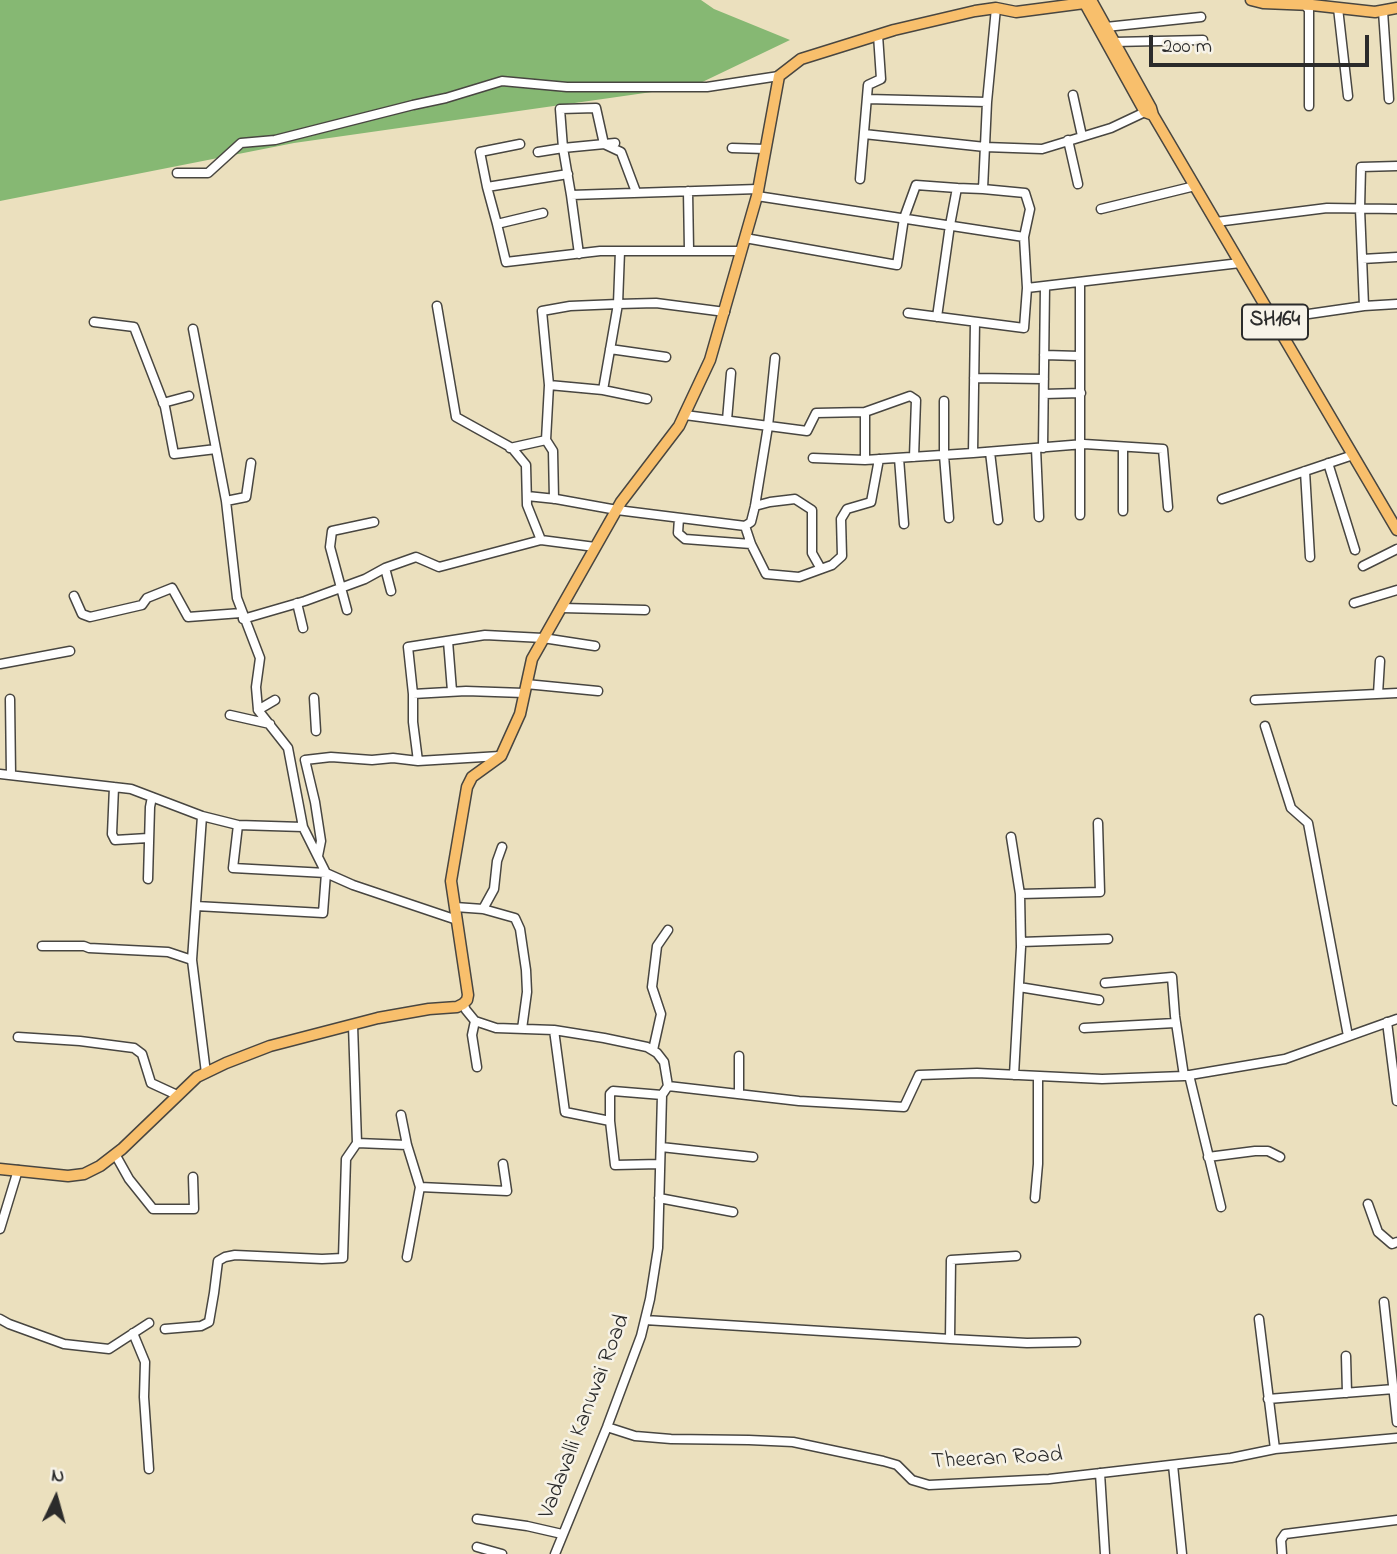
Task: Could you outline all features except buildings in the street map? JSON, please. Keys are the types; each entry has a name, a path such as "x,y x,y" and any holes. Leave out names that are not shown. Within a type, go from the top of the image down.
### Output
{"main road":[{"path":"0,1169 68,1177 84,1174 115,1154 197,1077 270,1046 378,1018 457,1007 467,1000 451,881 467,787 472,777 501,756 520,715 532,659 543,638 617,510 680,426 710,360 757,193 779,76 801,59 878,35 975,11 1055,0"},
{"path":"1251,0 1263,3 1303,2 1375,12 1397,8"},
{"path":"1000,9 1016,12 1088,1 1106,27 1151,108 1149,113"},
{"name":"SH164","path":"1088,1 1149,113 1195,186 1397,530"}],"street":[{"path":"1303,2 1310,10 1309,106"},
{"path":"1338,8 1348,96"},
{"path":"983,189 987,102 1000,9"},
{"path":"1383,10 1390,99"},
{"path":"1106,27 1201,17"},
{"path":"860,179 868,85 881,79 878,35"},
{"path":"1114,42 1203,40"},
{"path":"177,173 208,173 241,143 275,140 446,98 502,81 566,87 707,87 779,76"},
{"path":"1073,95 1082,136"},
{"path":"867,99 987,102"},
{"path":"579,254 560,109 596,108 604,144"},
{"path":"864,134 985,147 1042,149 1149,113"},
{"path":"1068,140 1078,184"},
{"path":"538,152 615,143"},
{"path":"520,144 480,152 506,262 620,251 741,251"},
{"path":"604,144 621,152 636,192"},
{"path":"732,148 766,149"},
{"path":"1364,306 1361,167 1397,166"},
{"path":"487,187 568,174"},
{"path":"744,239 897,265 904,218 916,186 1025,193 1030,209 1024,237 1027,288 1024,328 908,313"},
{"path":"1101,209 1195,186"},
{"path":"937,317 957,188"},
{"path":"688,191 689,250"},
{"path":"571,195 688,191 757,193 1024,237"},
{"path":"1216,222 1327,208 1397,209"},
{"path":"497,224 543,213"},
{"path":"603,390 618,304 620,251"},
{"path":"1362,259 1397,257"},
{"path":"1027,288 1240,263"},
{"path":"1080,282 1080,515"},
{"path":"1039,517 1045,286"},
{"path":"554,499 553,451 546,440 549,385 542,311 570,306 656,303 724,312"},
{"path":"1274,319 1397,304"},
{"path":"437,306 456,417 510,447 526,465 527,505 541,540"},
{"path":"973,453 975,321"},
{"path":"94,322 134,327 163,403 174,454 216,449"},
{"path":"193,329 226,501 237,598 260,658 256,688 258,710 288,748 303,827 326,873 323,913 196,906"},
{"path":"610,349 666,357"},
{"path":"1044,355 1080,356"},
{"path":"527,496 745,526 751,522 755,506 768,426 775,358"},
{"path":"727,420 731,373"},
{"path":"974,378 1044,379"},
{"path":"549,385 603,390 647,399"},
{"path":"1044,394 1080,393"},
{"path":"163,403 189,396"},
{"path":"685,415 807,431 816,413 865,412 910,396 916,400 914,457"},
{"path":"944,401 944,455 949,518"},
{"path":"865,412 865,460"},
{"path":"510,447 546,440"},
{"path":"813,458 865,460 1081,445 1163,449 1167,507"},
{"path":"1123,447 1123,511"},
{"path":"990,452 998,520"},
{"path":"1222,499 1353,455"},
{"path":"899,458 904,524"},
{"path":"745,526 766,574 799,577 832,565 842,556 841,519 848,509 870,502 879,459"},
{"path":"226,501 246,497 251,463"},
{"path":"1328,463 1354,550"},
{"path":"1305,471 1310,556"},
{"path":"755,506 794,499 812,510 812,554 821,569"},
{"path":"679,518 678,533 685,540 751,544"},
{"path":"347,610 330,547 332,531 374,522"},
{"path":"74,596 82,614 90,617 142,605 147,598 172,588 188,617 242,616 297,603 365,579 385,568 416,557 439,567 541,540 596,547"},
{"path":"1363,566 1397,549"},
{"path":"385,568 391,591"},
{"path":"1354,603 1397,590"},
{"path":"297,603 303,628"},
{"path":"562,608 645,610"},
{"path":"418,761 412,718 413,694 408,647 485,635 543,638 595,646"},
{"path":"448,641 452,691"},
{"path":"0,664 70,651"},
{"path":"1378,694 1380,661"},
{"path":"413,694 525,689 598,691"},
{"path":"1255,700 1397,693"},
{"path":"314,698 316,732"},
{"path":"10,699 11,775"},
{"path":"258,710 275,700"},
{"path":"230,715 270,724"},
{"path":"1265,726 1291,808 1308,823 1348,1036"},
{"path":"318,856 321,841 315,802 304,760 331,757 372,761 393,758 418,761 501,756"},
{"path":"0,774 131,789 202,816 238,825 303,827"},
{"path":"114,787 112,834 115,839 148,838"},
{"path":"148,879 152,797"},
{"path":"202,816 192,960 206,1073"},
{"path":"1020,894 1100,892 1098,822"},
{"path":"238,825 233,868 326,873 353,885 457,920"},
{"path":"1011,836 1020,894 1021,942 1014,1075"},
{"path":"483,909 494,890 502,847"},
{"path":"455,907 483,909 515,918 520,929 526,970 527,992 522,1029"},
{"path":"653,1050 661,1014 652,987 657,946 667,930"},
{"path":"1021,942 1108,939"},
{"path":"42,947 84,946 168,952 192,960"},
{"path":"1105,983 1172,977 1175,1023 1186,1076 1221,1207"},
{"path":"1019,987 1099,1000"},
{"path":"463,1004 475,1021 496,1028 554,1030 638,1044 657,1053 664,1062 668,1086 662,1095 613,1091 610,1094 610,1121 615,1165 660,1164"},
{"path":"668,1086 799,1101 904,1107 919,1075 977,1073 1102,1079 1186,1076 1285,1059 1397,1019"},
{"path":"475,1021 472,1035 477,1067"},
{"path":"1387,1022 1397,1101"},
{"path":"1084,1028 1175,1023"},
{"path":"165,1329 201,1326 209,1322 218,1261 225,1257 343,1258 346,1159 357,1143 353,1025"},
{"path":"554,1030 565,1112 610,1121"},
{"path":"18,1037 134,1048 142,1054 151,1083 177,1095"},
{"path":"738,1094 739,1056"},
{"path":"1035,1198 1038,1164 1038,1076"},
{"name":"Vadavalli Kanuvai Road","path":"555,1554 641,1336 650,1299 658,1248 662,1095"},
{"path":"401,1115 420,1187 407,1257"},
{"path":"357,1143 407,1145"},
{"path":"661,1147 753,1157"},
{"path":"1208,1157 1255,1151 1268,1151 1280,1157"},
{"path":"115,1154 129,1179 153,1209 194,1209 193,1177"},
{"path":"420,1187 507,1191 503,1164"},
{"path":"0,1229 18,1170"},
{"path":"659,1198 733,1212"},
{"path":"1368,1204 1378,1232 1392,1244 1397,1242"},
{"path":"950,1339 951,1260 1016,1256"},
{"path":"1384,1302 1397,1422"},
{"path":"0,1319 64,1344 109,1349 149,1323"},
{"path":"1259,1319 1275,1449"},
{"path":"645,1320 950,1339 1076,1342"},
{"path":"133,1333 145,1362 149,1469"},
{"path":"1346,1356 1347,1392"},
{"path":"1268,1399 1394,1389"},
{"name":"Theeran Road","path":"607,1427 635,1436 793,1443 897,1465 912,1480 929,1485 1049,1479 1231,1458 1275,1449 1397,1438"},
{"path":"1173,1465 1182,1554"},
{"path":"1100,1473 1105,1554"},
{"path":"477,1519 562,1534"},
{"path":"1282,1554 1281,1540 1285,1534 1397,1520"},
{"path":"477,1546 502,1554"}],"green space":[{"path":"0,0 701,0 714,9 790,40 694,86 294,143 0,201"}]}
